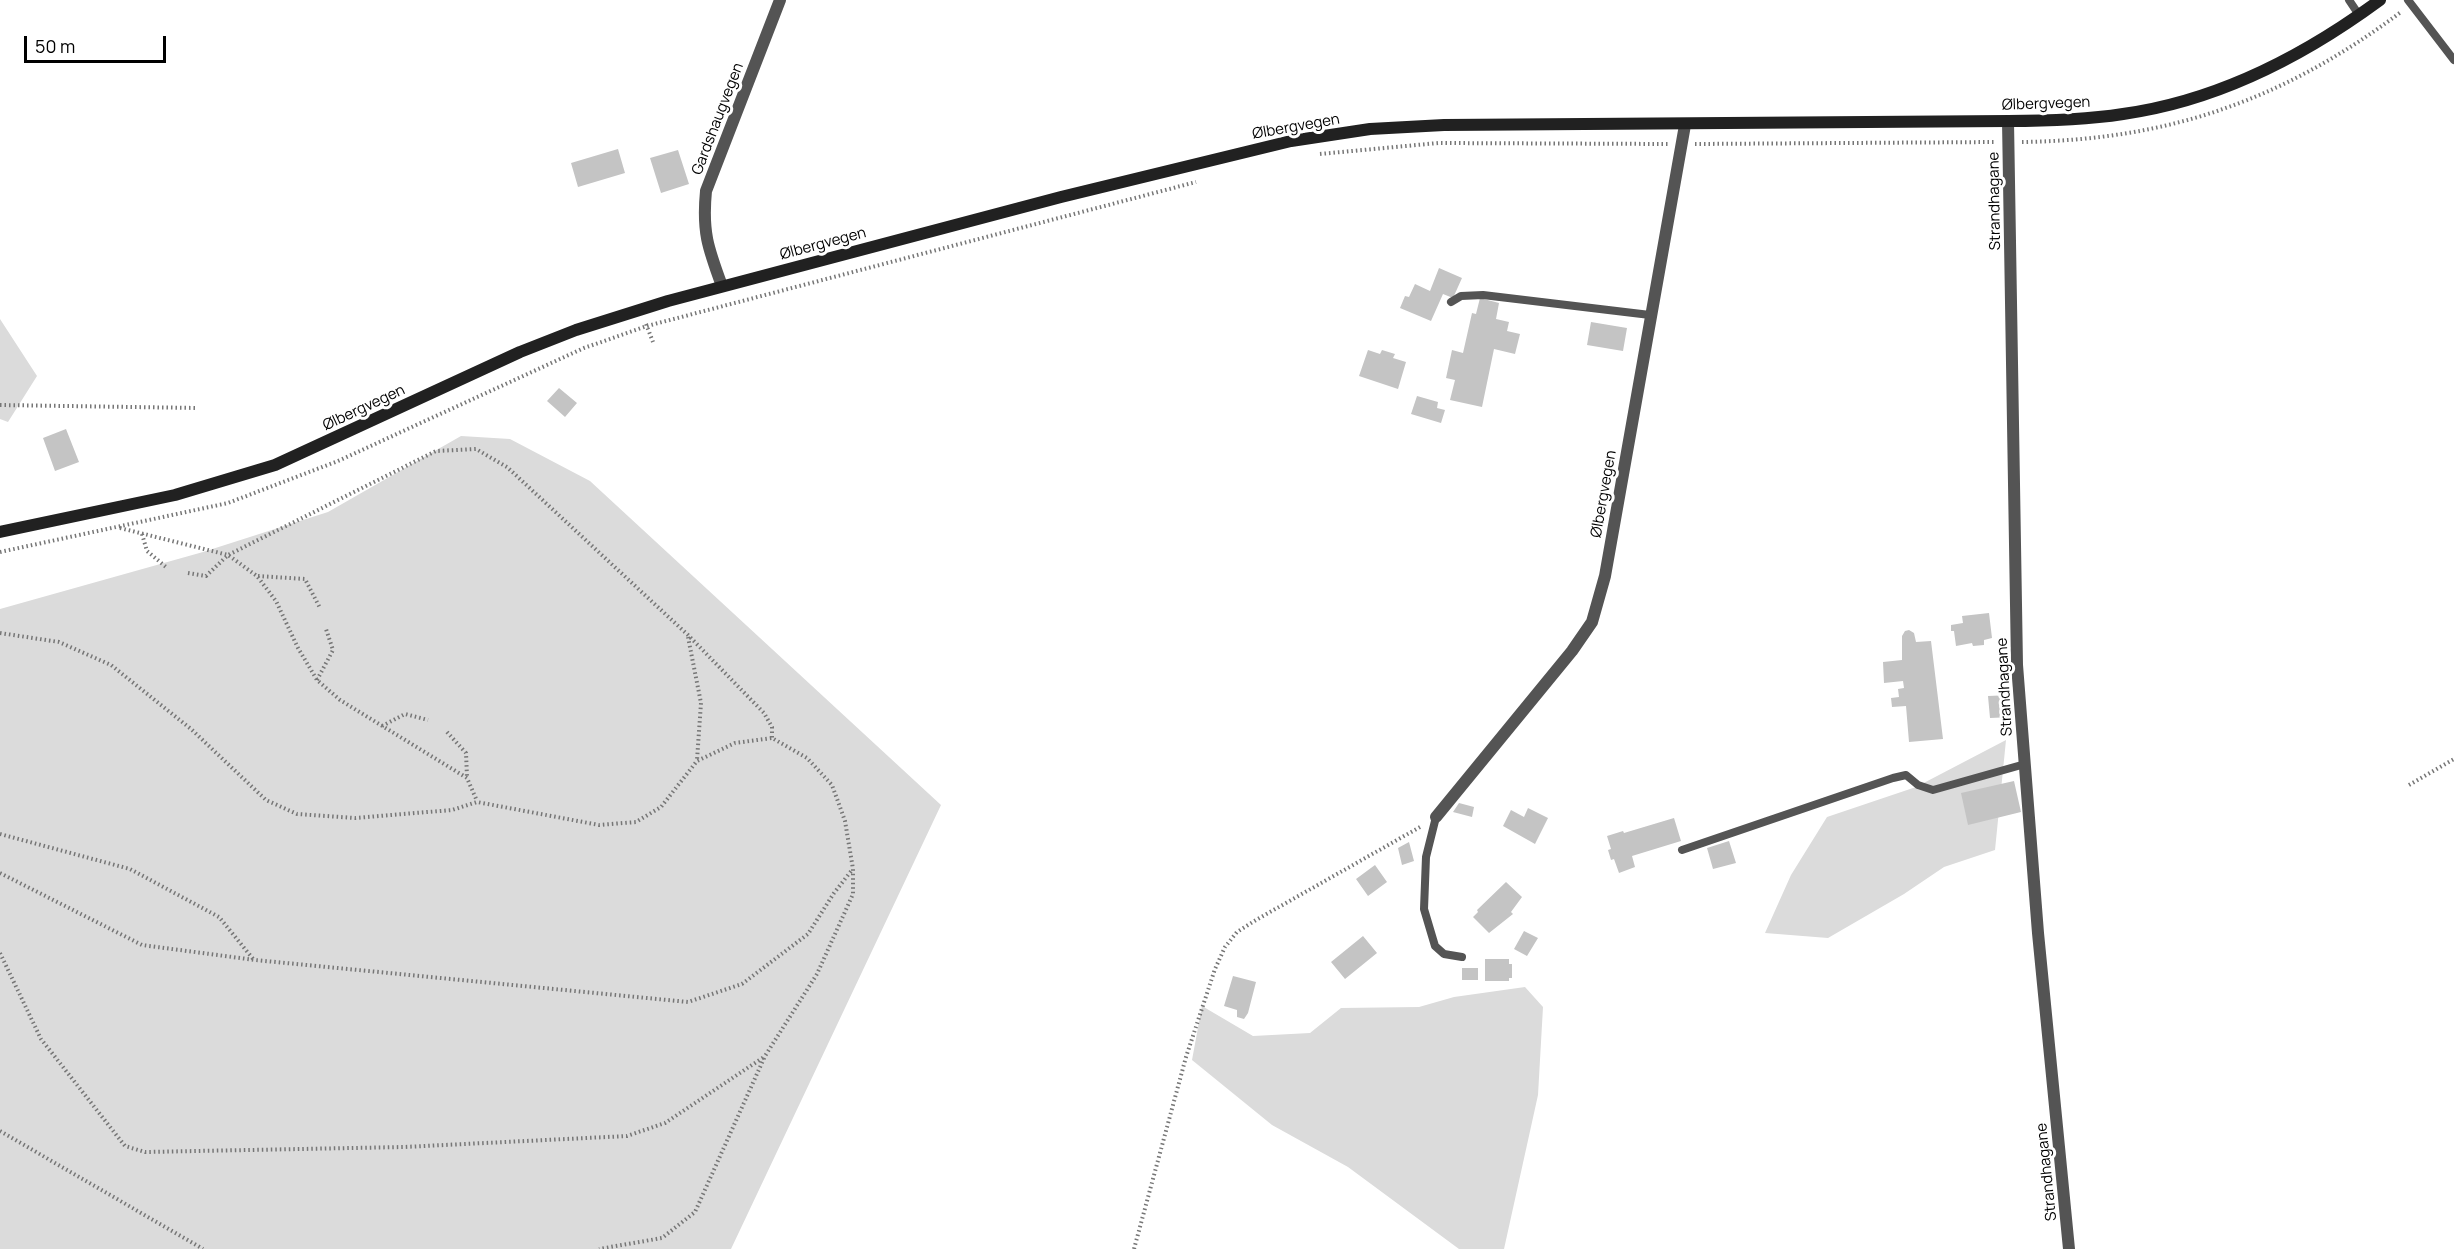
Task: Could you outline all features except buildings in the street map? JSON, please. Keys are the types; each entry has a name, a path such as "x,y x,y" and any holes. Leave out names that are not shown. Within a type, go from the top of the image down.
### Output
{"main road":[{"name":"Ølbergvegen","path":"0,532 175,495 275,465 520,352 576,330 641,309 1140,177 1291,141 1370,129 1444,125 2072,120 2125,114 2191,99 2240,82 2293,56 2380,0"}],"street":[{"name":"Gardshaugvegen","path":"722,286 707,244 704,215 706,191 780,0"},
{"name":"Strandhagane","path":"2008,121 2017,665 2038,933 2069,1249"},
{"name":"Ølbergvegen","path":"1436,818 1572,651 1592,622 1605,576 1685,124"}],"lane":[{"path":"2349,0 2360,15"},
{"path":"2408,0 2454,60"},
{"path":"1451,302 1461,296 1483,295 1650,315"},
{"path":"1682,850 1893,777 1906,775 1918,785 1933,790 2025,764"},
{"path":"1436,818 1426,858 1425,909 1435,946 1444,954 1462,957"}],"path":[{"path":"1310,155 1438,143 1681,144"},
{"path":"728,304 1065,218 1198,181"},
{"path":"641,309 653,342"},
{"path":"0,405 198,408"},
{"path":"188,573 206,576 228,555 436,451 476,449 507,467 688,635 764,713 772,727 772,738"},
{"path":"105,509 118,528 228,555 257,576 276,601 298,648 317,680 340,700 467,778"},
{"path":"142,534 147,551 166,567"},
{"path":"257,576 305,579 320,608"},
{"path":"317,680 333,650 326,629"},
{"path":"0,633 59,642 111,665 191,729 266,800 297,814 355,818 452,810 477,802 599,825 636,822 661,807 697,761 735,743 772,738 807,758 832,785 845,821 853,869 853,894 817,974 765,1056 694,1212 662,1238 599,1249"},
{"path":"688,635 701,703 697,761"},
{"path":"382,726 405,714 428,720"},
{"path":"447,732 466,753 467,778 477,802"},
{"path":"2409,785 2454,759"},
{"path":"1134,1249 1186,1057 1215,969 1225,947 1237,932 1256,920 1394,844 1436,818"},
{"path":"0,834 130,869 219,917 255,960"},
{"path":"0,873 142,945 255,960 688,1002 742,984 808,934 834,893 853,869"},
{"path":"0,952 41,1039 125,1146 145,1152 404,1147 627,1136 665,1123 765,1056"},
{"path":"0,1131 204,1249"}],"shaded area":[{"path":"0,319 37,376 8,422 0,419"},
{"path":"461,436 510,439 590,481 941,805 731,1249 0,1249 0,609 203,552 328,512"},
{"path":"2006,740 1995,850 1944,867 1904,894 1828,938 1765,933 1791,875 1827,817 1916,787"},
{"path":"1525,987 1543,1007 1538,1095 1504,1249 1459,1249 1348,1167 1272,1125 1192,1060 1202,1006 1253,1036 1310,1033 1341,1008 1419,1007 1454,997"}]}
